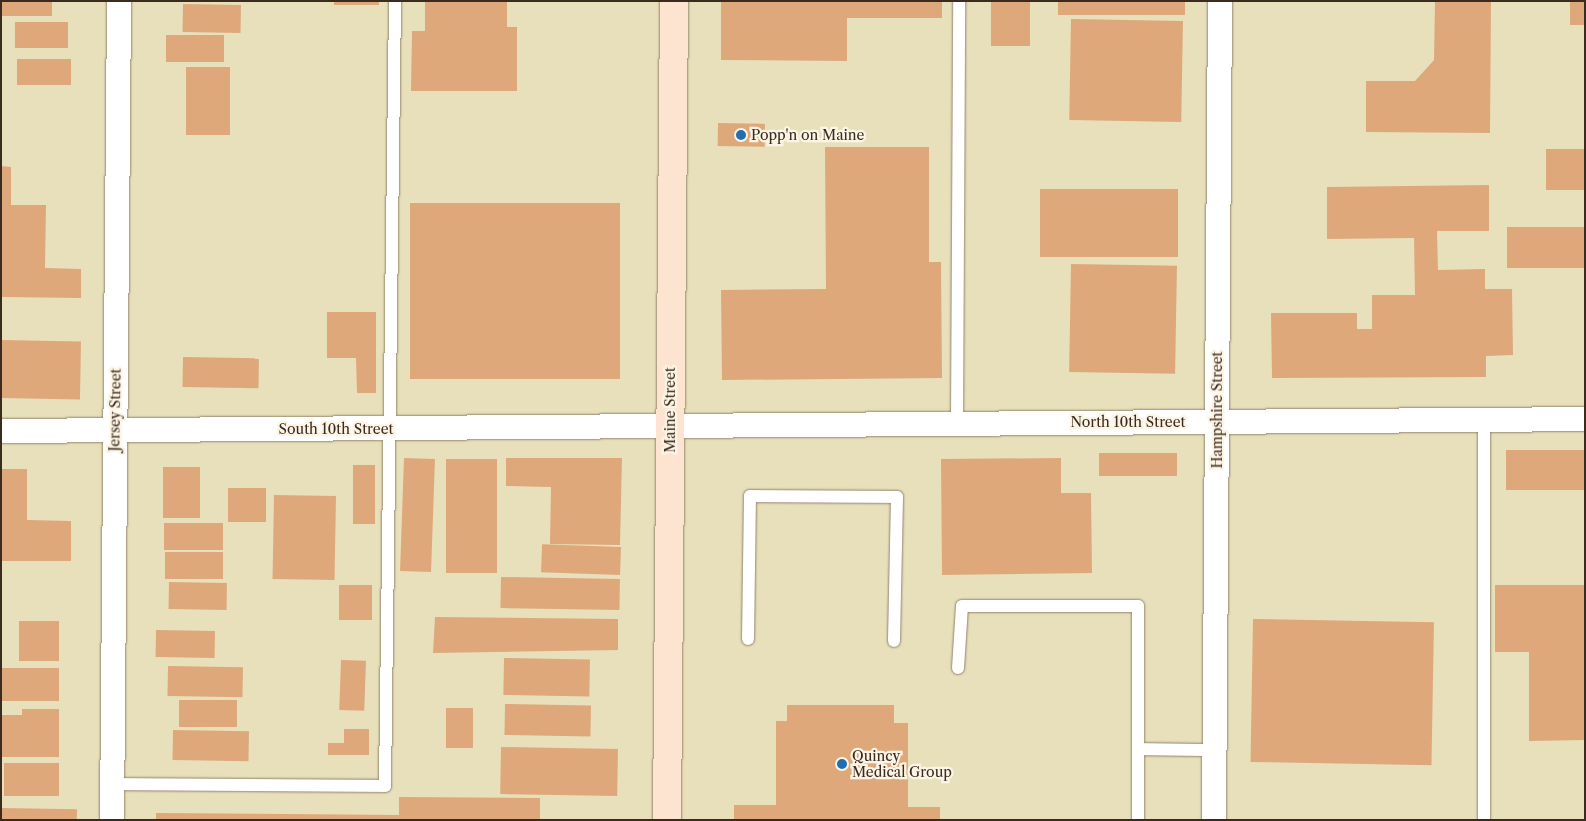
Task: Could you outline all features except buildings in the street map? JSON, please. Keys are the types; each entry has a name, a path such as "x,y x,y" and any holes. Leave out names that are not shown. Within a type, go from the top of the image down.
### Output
{"street":[{"name":"Jersey Street","path":"112,820 119,1"},
{"name":"Maine Street","path":"667,820 674,1"},
{"name":"Hampshire Street","path":"1214,820 1220,1"},
{"name":"North 10th Street","path":"670,426 1585,419"},
{"name":"South 10th Street","path":"1,431 670,426"}],"lane":[{"path":"112,784 386,786 394,1"},
{"path":"957,423 959,1"},
{"path":"1484,419 1484,820"},
{"path":"748,639 750,496 896,497 894,641"},
{"path":"958,668 962,606 1138,606 1138,820"},
{"path":"1138,749 1214,750"}],"place":[{"name":"Popp'n on Maine","path":"741,135"},
{"name":"Quincy Medical Group","path":"842,764"}]}
